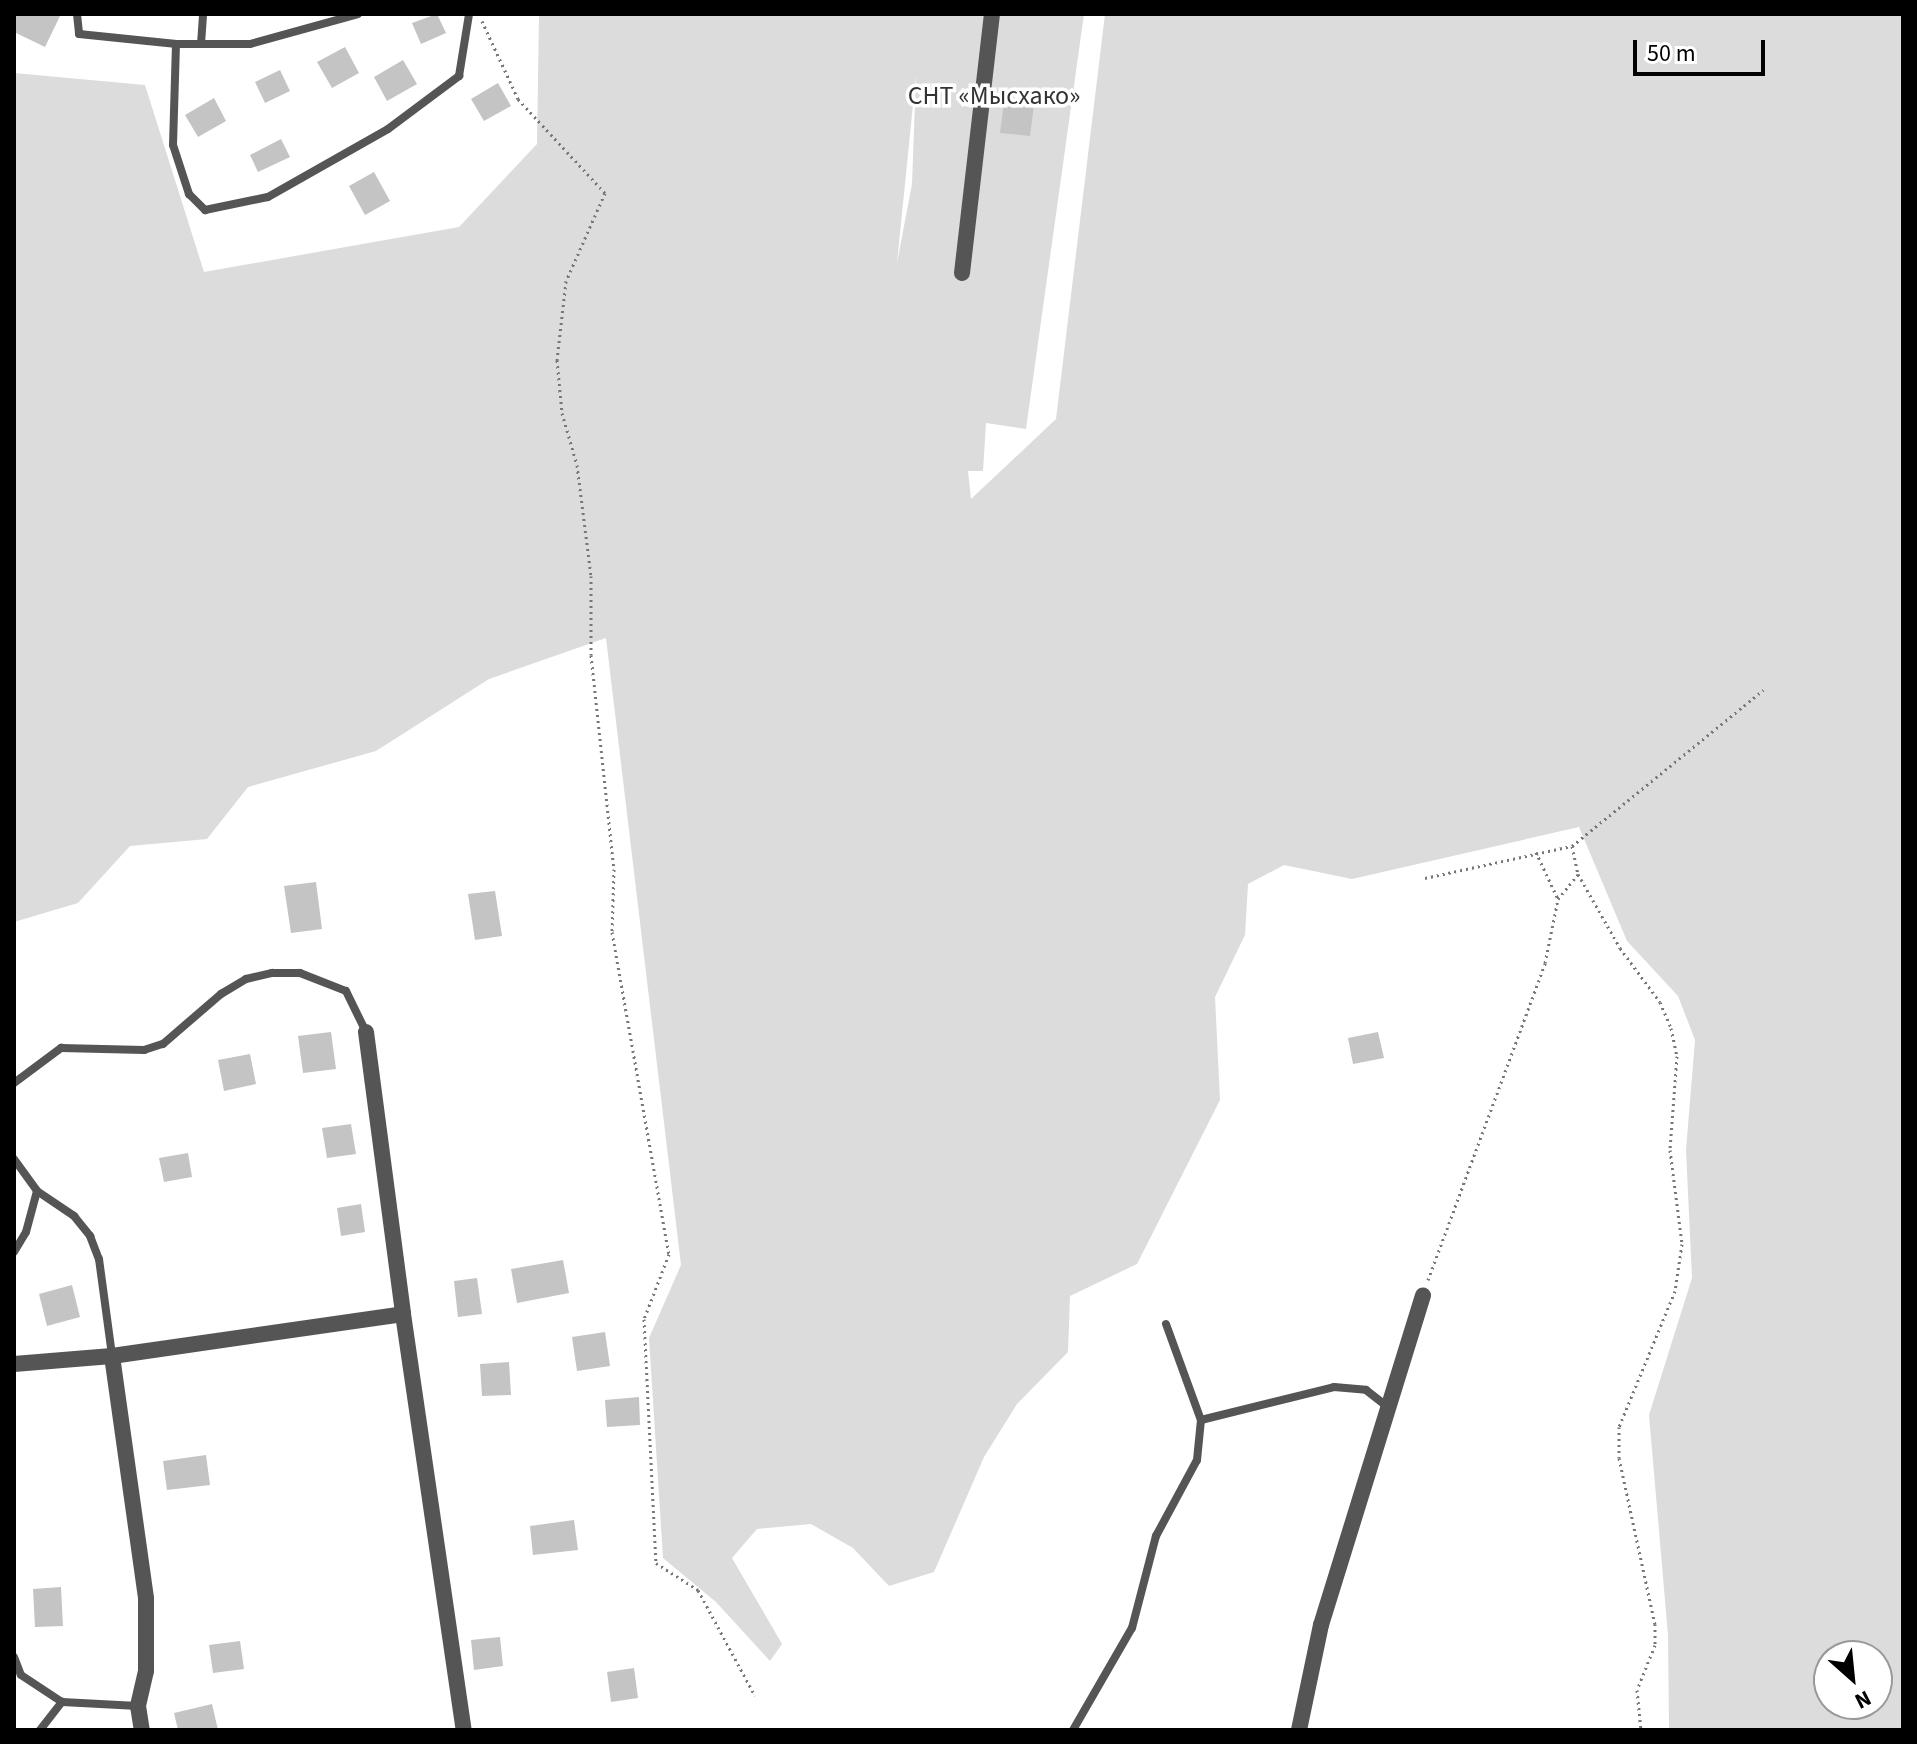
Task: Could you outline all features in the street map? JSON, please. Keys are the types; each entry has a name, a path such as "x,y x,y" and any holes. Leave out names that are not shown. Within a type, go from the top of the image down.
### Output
{"street":[{"path":"962,273 992,14"},
{"path":"366,1032 403,1314 464,1730"},
{"path":"1299,1730 1321,1625 1423,1295"},
{"path":"14,1364 112,1356 403,1314"},
{"path":"112,1356 146,1599 146,1671 138,1706 142,1730"}],"lane":[{"path":"77,14 79,34 176,44 250,44 358,14"},
{"path":"201,44 203,14"},
{"path":"176,44 173,145 189,194 205,210 268,197 388,129 459,76 469,14"},
{"path":"14,1083 61,1048 144,1050 163,1044 221,994 246,979 272,973 300,973 346,991 366,1032"},
{"path":"14,1159 37,1191 74,1216 90,1236 99,1259 112,1356"},
{"path":"14,1252 26,1232 37,1191"},
{"path":"1073,1730 1132,1628 1160,1527 1197,1460 1201,1420 1166,1324"},
{"path":"1201,1420 1350,1386 1366,1390 1388,1407"},
{"path":"14,1657 21,1675 62,1702 138,1706"},
{"path":"40,1730 62,1702"}],"path":[{"path":"479,14 518,99 605,193 566,281 557,360 562,413 577,465 591,576 591,655 614,869 612,932 669,1254 644,1319 656,1563 698,1590 755,1696"},
{"path":"1425,878 1535,851 1572,846 1763,690"},
{"path":"1572,846 1578,874 1620,948 1660,1002 1677,1056 1670,1150 1682,1244 1675,1291 1619,1427 1619,1458 1655,1624 1655,1645 1637,1690 1641,1730"},
{"path":"1535,851 1558,899"},
{"path":"1423,1295 1545,963 1558,899 1578,874"}],"green space":[{"name":"СНТ «Мысхако»","path":"539,14 1084,14 1026,429 986,423 983,471 968,471 971,499 1056,419 1105,14 1903,14 1903,1730 1669,1730 1668,1635 1649,1415 1692,1278 1686,1150 1695,1040 1678,996 1627,941 1579,827 1352,879 1284,865 1248,884 1245,935 1215,997 1220,1100 1137,1264 1070,1296 1068,1352 1017,1404 984,1457 934,1572 889,1586 853,1548 811,1524 757,1529 732,1558 782,1644 770,1661 716,1602 663,1558 649,1338 681,1265 606,638 489,679 376,751 248,787 207,839 130,846 78,903 14,922 14,73 145,85 204,272 459,227 537,144","holes":["916,75 912,184 897,263"]}],"building":[{"path":"14,14 61,14 45,47 14,32"},
{"path":"437,14 446,33 421,44 412,23"},
{"path":"345,47 359,73 332,88 317,62"},
{"path":"403,60 417,84 387,101 374,77"},
{"path":"280,70 290,91 265,103 255,82"},
{"path":"498,83 511,106 484,121 471,99"},
{"path":"214,98 226,121 198,137 185,115"},
{"path":"1004,102 1034,105 1030,136 1000,133"},
{"path":"281,139 290,157 258,172 250,155"},
{"path":"374,172 390,201 365,215 349,186"},
{"path":"316,882 322,929 291,933 284,886"},
{"path":"495,891 502,936 475,940 468,894"},
{"path":"331,1032 336,1069 303,1073 298,1036"},
{"path":"1378,1032 1384,1058 1353,1064 1348,1038"},
{"path":"250,1054 256,1084 224,1091 218,1060"},
{"path":"351,1124 356,1154 327,1158 322,1128"},
{"path":"188,1153 192,1177 164,1182 159,1158"},
{"path":"361,1204 365,1232 341,1236 337,1208"},
{"path":"563,1260 569,1293 517,1303 511,1269"},
{"path":"477,1278 482,1314 458,1317 454,1281"},
{"path":"72,1285 80,1317 47,1326 39,1294"},
{"path":"605,1332 610,1366 577,1371 572,1337"},
{"path":"509,1362 511,1395 482,1396 480,1364"},
{"path":"639,1397 640,1425 607,1427 605,1400"},
{"path":"206,1455 210,1485 167,1490 163,1461"},
{"path":"574,1520 578,1550 533,1555 530,1526"},
{"path":"61,1587 63,1626 35,1627 33,1589"},
{"path":"500,1637 503,1666 474,1670 471,1640"},
{"path":"240,1641 244,1669 213,1673 209,1645"},
{"path":"634,1668 638,1698 611,1702 607,1672"},
{"path":"212,1704 218,1730 178,1730 174,1713"}]}
